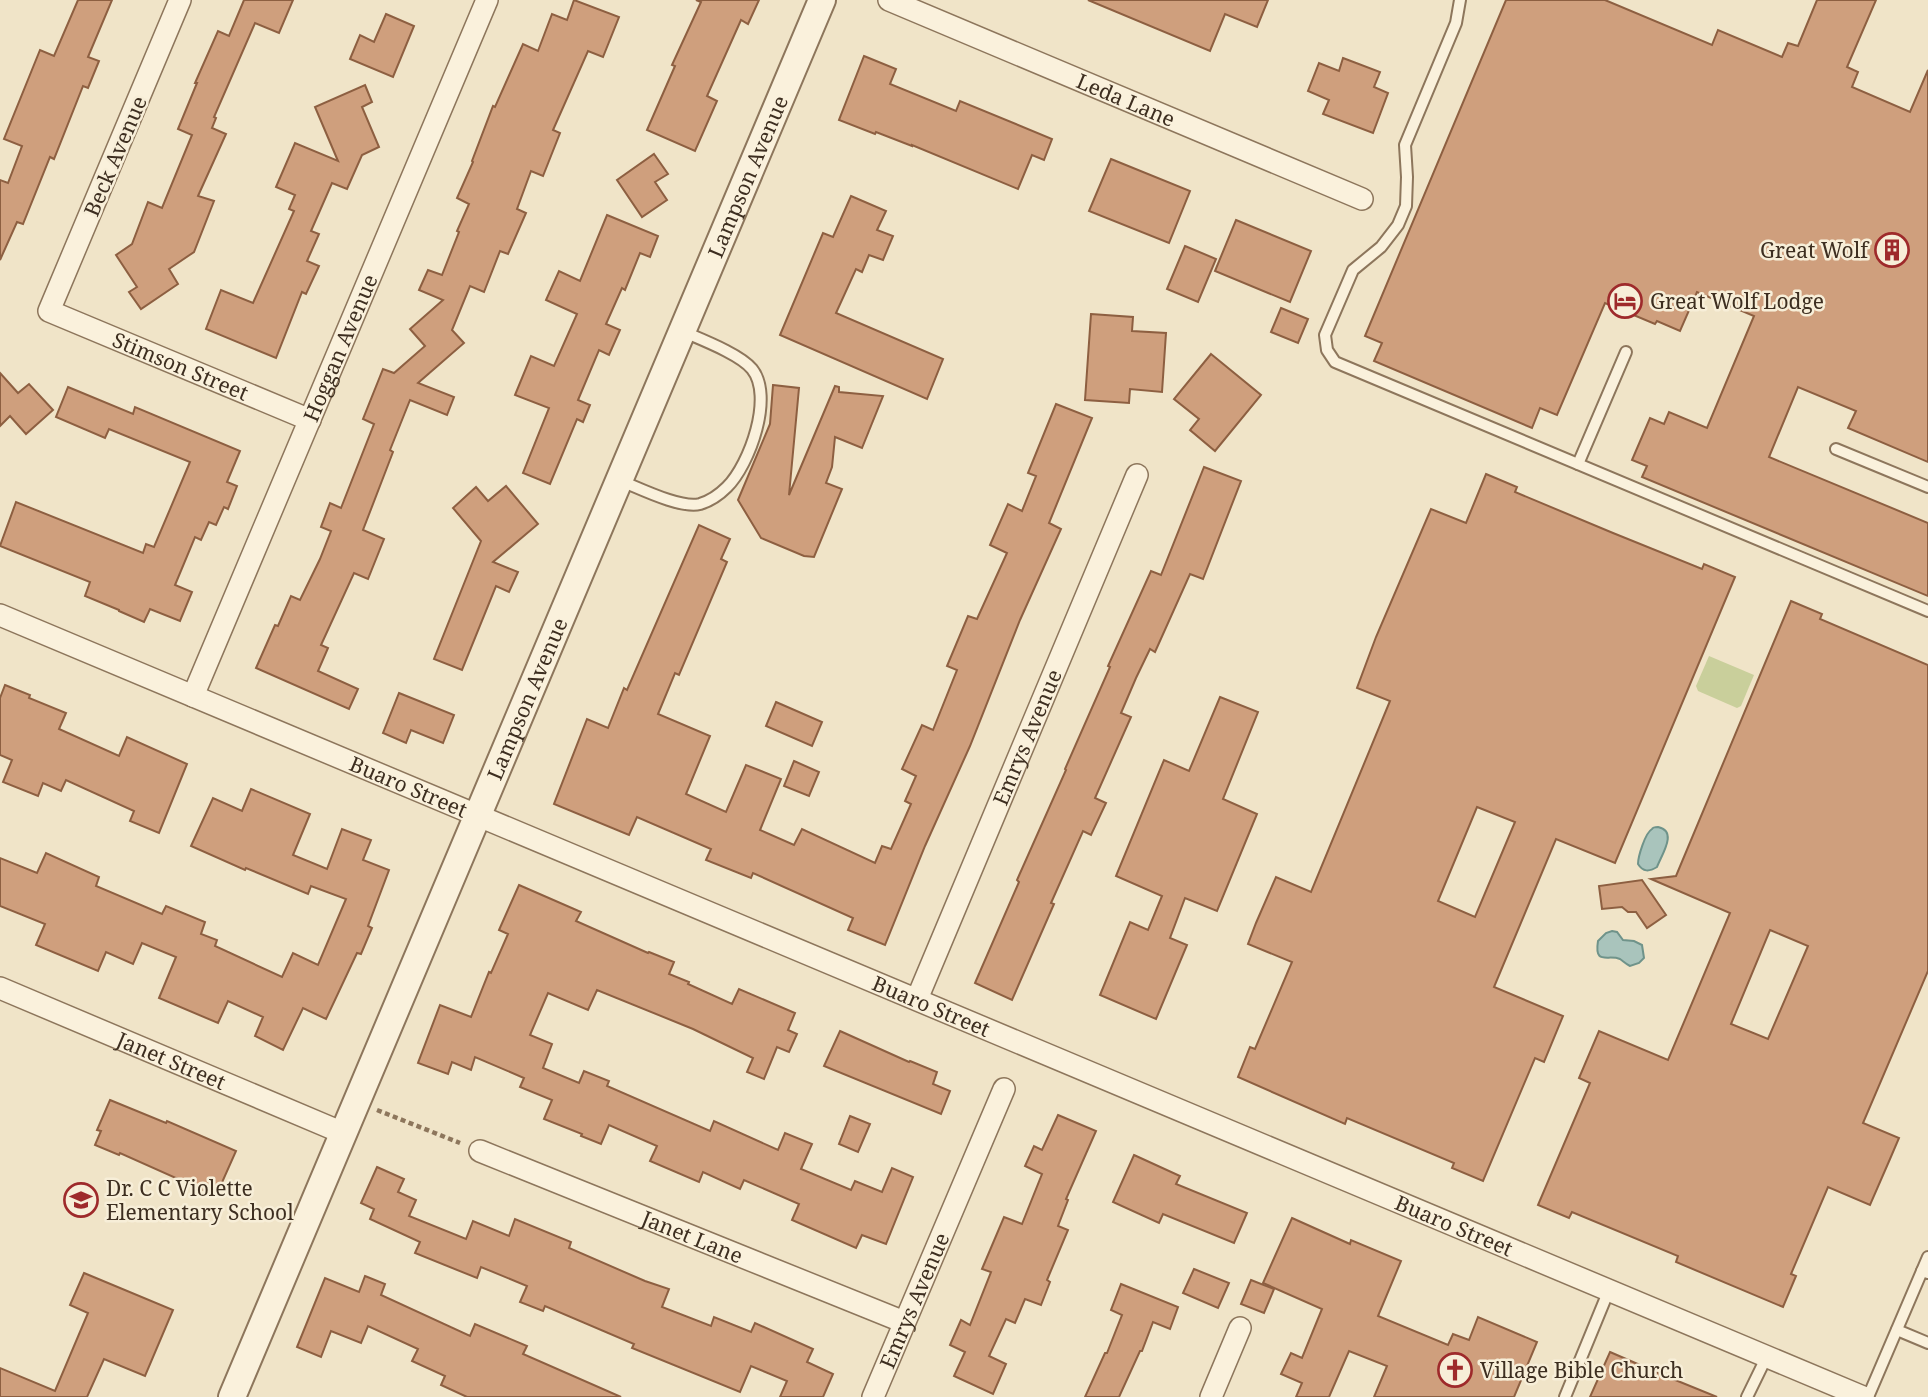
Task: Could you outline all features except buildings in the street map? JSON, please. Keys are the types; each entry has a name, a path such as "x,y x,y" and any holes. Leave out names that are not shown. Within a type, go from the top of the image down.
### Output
{"street":[{"name":"Beck Avenue","path":"49,311 180,0"},
{"name":"Hoggan Avenue","path":"193,696 487,0"},
{"name":"Lampson Avenue","path":"232,1397 822,0"},
{"name":"Leda Lane","path":"889,0 1362,199"},
{"name":"Stimson Street","path":"49,311 310,420"},
{"name":"Emrys Avenue","path":"917,999 1137,475"},
{"name":"Buaro Street","path":"0,615 1866,1397"},
{"name":"Janet Street","path":"0,988 343,1133"},
{"name":"Emrys Avenue","path":"873,1397 1004,1089"},
{"name":"Janet Lane","path":"480,1151 904,1322"},
{"path":"1211,1397 1240,1328"}],"lane":[{"path":"1460,0 1456,23 1405,145 1406,206 1398,225 1381,247 1353,270 1325,335 1326,350 1335,362 1928,611"},
{"path":"619,480 684,505 699,504 712,499 728,486 741,467 752,442 757,429 761,394 754,371 744,360 682,331"},
{"path":"1578,464 1626,352"},
{"path":"1836,449 1928,487"},
{"path":"1866,1397 1925,1272 1928,1257"},
{"path":"1565,1397 1609,1290"},
{"path":"1897,1330 1928,1343"},
{"path":"1747,1397 1767,1356"}],"path":[{"path":"356,1102 480,1151"}],"green space":[{"path":"1709,656 1754,675 1741,706 1737,708 1698,691 1696,686"}],"water":[{"path":"1658,827 1667,833 1667,844 1657,867 1644,870 1638,864 1642,845 1649,831"},
{"path":"1612,931 1617,932 1623,940 1642,945 1644,958 1639,963 1630,966 1620,959 1603,958 1598,954 1598,941"}],"place":[{"name":"Great Wolf","path":"1892,250"},
{"name":"Great Wolf Lodge","path":"1625,301"},
{"name":"Dr. C C Violette Elementary School","path":"81,1200"},
{"name":"Village Bible Church","path":"1455,1370"}]}
